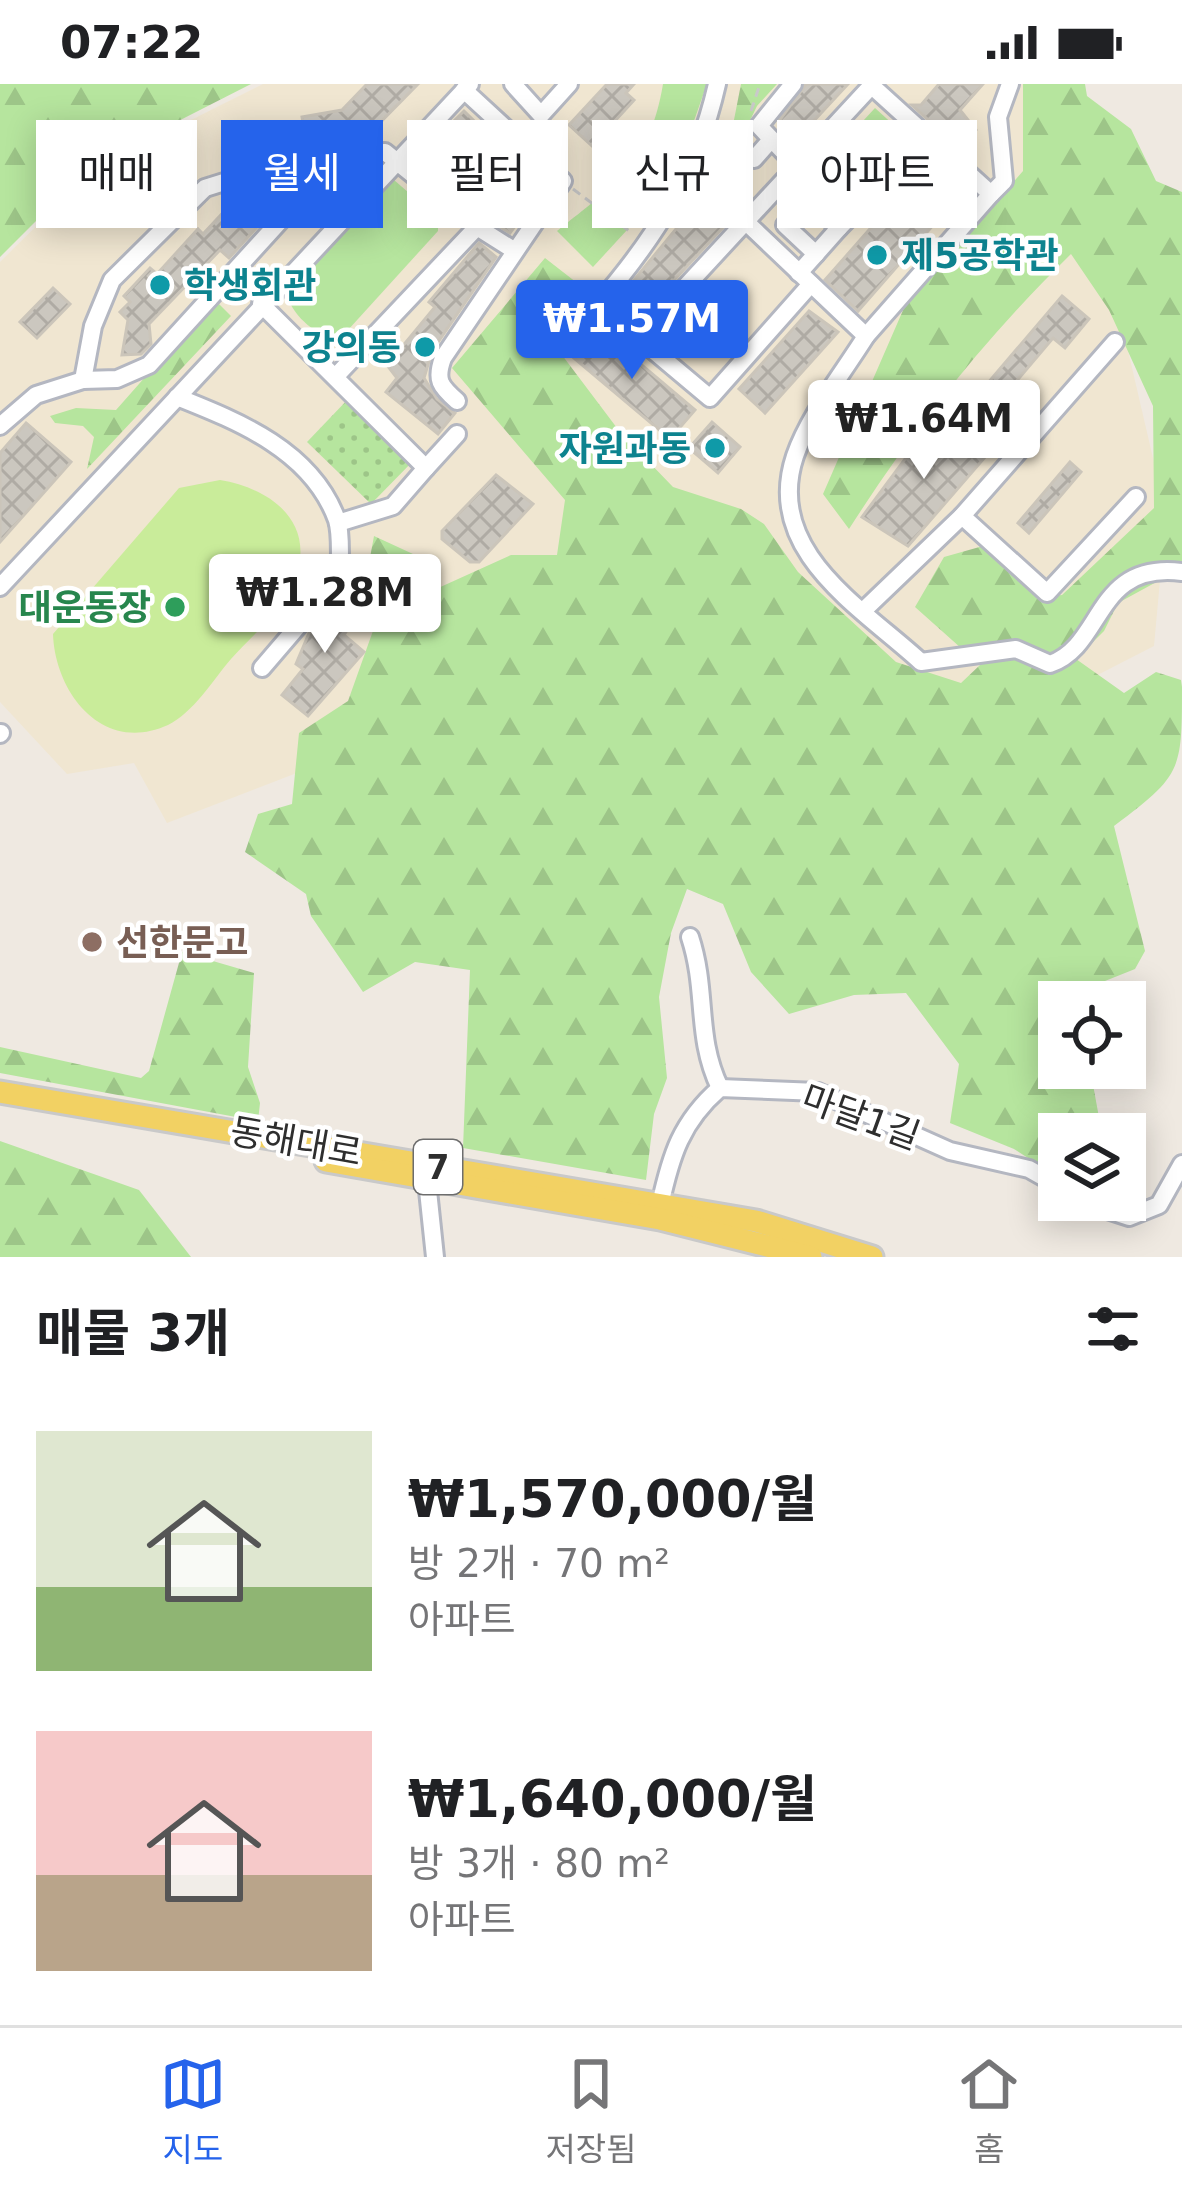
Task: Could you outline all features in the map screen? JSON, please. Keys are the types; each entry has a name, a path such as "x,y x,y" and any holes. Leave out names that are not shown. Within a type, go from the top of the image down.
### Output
{"main road":[{"name":"동해대로","path":"2,1103 757,1221 872,1257"},
{"name":"동해대로","path":"2,1103 682,1224 811,1257"}],"street":[{"path":"513,84 541,115 569,84"},
{"path":"706,120 717,84"},
{"path":"777,148 760,131 761,120 793,84"},
{"path":"1010,84 998,117 1004,181 866,335 796,453 789,480 791,529 816,568 922,662 1016,649 1050,664 1070,658 1112,590 1166,570 1182,572"},
{"path":"839,120 873,85 910,120"},
{"path":"0,587 466,86 500,120"},
{"path":"754,159 770,142"},
{"path":"383,154 407,166"},
{"path":"83,380 100,299 188,201 221,181"},
{"path":"977,181 991,194"},
{"path":"753,210 777,185"},
{"path":"0,426 36,395 83,380 117,379 149,365 274,228"},
{"path":"338,375 476,228"},
{"path":"479,228 515,251"},
{"path":"457,400 436,374 530,228"},
{"path":"659,228 598,304 710,398 839,228"},
{"path":"638,338 737,228"},
{"path":"752,228 866,335"},
{"path":"788,228 816,254"},
{"path":"261,304 338,375 426,468"},
{"path":"864,610 962,516 1114,342"},
{"path":"177,397 278,445 314,480 338,523 340,577 262,668"},
{"path":"338,523 392,506 457,434"},
{"path":"962,516 1047,593 1136,497"},
{"path":"660,1205 672,1148 693,1112 719,1088 704,1054 703,975 690,938"},
{"name":"마달1길","path":"719,1088 818,1092 950,1151 1038,1174"},
{"path":"1146,1210 1159,1205 1182,1164"},
{"path":"428,1181 435,1257"}],"path":[{"path":"568,185 649,246"},
{"path":"945,406 1008,461"}],"shaded area":[{"path":"263,84 1066,84 1166,514 1154,646 1078,685 390,737 167,823 134,763 67,774 0,702 0,262 36,226 197,228 197,120 191,120"}],"green space":[{"path":"0,84 251,84 180,120 36,120 36,221 0,257"},
{"path":"663,84 707,84 694,120 654,120"},
{"path":"741,84 777,84 750,120 734,120"},
{"path":"1023,84 1085,84 1087,96 1131,129 1156,181 1182,192 1182,568 1118,603 1104,631 1076,659 1124,693 1156,672 1181,680 1181,737 1174,769 1153,795 1114,826 1145,951 1135,969 1105,981 1038,981 1038,1089 1094,1089 1098,1113 1038,1113 1038,1164 1014,1149 950,1123 959,1064 906,993 854,995 789,1014 751,972 723,904 687,889 671,933 659,997 667,1078 654,1114 646,1180 463,1148 470,970 415,962 363,992 311,916 306,894 245,852 258,814 292,804 299,733 348,701 379,614 363,595 374,536 413,554 436,589 511,555 557,555 565,500 452,368 545,258 590,293 562,355 620,432 673,487 741,509 764,524 798,572 896,662 961,683 980,665 915,607 944,557 983,546 1041,597 1062,595 1154,508 1153,406 1109,310 1071,254 952,385 849,529 823,494 904,308 1023,171"},
{"path":"875,108 888,120 864,120"},
{"path":"394,180 407,191 407,228 438,231 338,341 301,318 288,297 346,228 383,228 383,185"},
{"path":"592,203 592,228 629,228 593,267 557,231 568,228 568,222"},
{"path":"214,299 231,316 87,469 94,437 83,426 55,423 50,416 76,408 116,410"},
{"path":"351,396 416,458 371,504 307,442"},
{"path":"220,480 259,492 287,514 300,547 291,588 272,616 177,720 144,732 122,732 103,725 73,696 56,656 53,634 179,488"},
{"path":"182,952 254,973 248,1067 260,1103 258,1121 0,1073 0,1047 141,1078 149,1071"},
{"path":"0,1141 139,1190 191,1257 0,1257"}],"building":[{"path":"367,84 418,84 383,120 302,120 342,110"},
{"path":"607,84 634,84 626,93 634,100 616,120 592,120 592,146 569,125"},
{"path":"806,84 848,84 815,120 780,120"},
{"path":"939,84 983,84 960,110 968,120 928,120 912,105 921,105"},
{"name":"학생회관","path":"221,215 221,228 256,228 229,258 220,250 149,324 151,344 141,354 122,355 128,320 120,312 130,302 124,296 150,268 157,274 198,229 203,234"},
{"path":"677,228 722,228 637,320 616,302"},
{"path":"871,228 931,228 858,311 825,280"},
{"name":"강의동","path":"479,243 496,257 432,351 424,378 437,399 455,413 438,434 386,392 397,378 387,365 435,307 429,302"},
{"path":"53,288 70,304 37,338 20,322"},
{"path":"1062,296 1089,319 1065,348 1053,338 980,424 964,411"},
{"path":"809,311 838,332 765,413 739,389"},
{"path":"593,324 695,410 670,439 568,353"},
{"path":"937,416 986,456 908,546 862,517"},
{"name":"자원과동","path":"712,422 740,447 718,473 689,448"},
{"path":"26,423 71,462 0,542 0,453"},
{"path":"1070,462 1081,472 1029,533 1018,523"},
{"path":"496,475 533,504 479,562 470,562 442,539 442,531"},
{"path":"356,586 366,603 339,623 348,629 344,635 364,652 308,716 282,695 303,669 296,664 309,633"}],"place":[{"name":"제5공학관","path":"877,255"},
{"name":"학생회관","path":"160,285"},
{"name":"강의동","path":"425,347"},
{"name":"자원과동","path":"715,448"},
{"name":"대운동장","path":"175,607"},
{"name":"선한문고","path":"92,942"}]}
